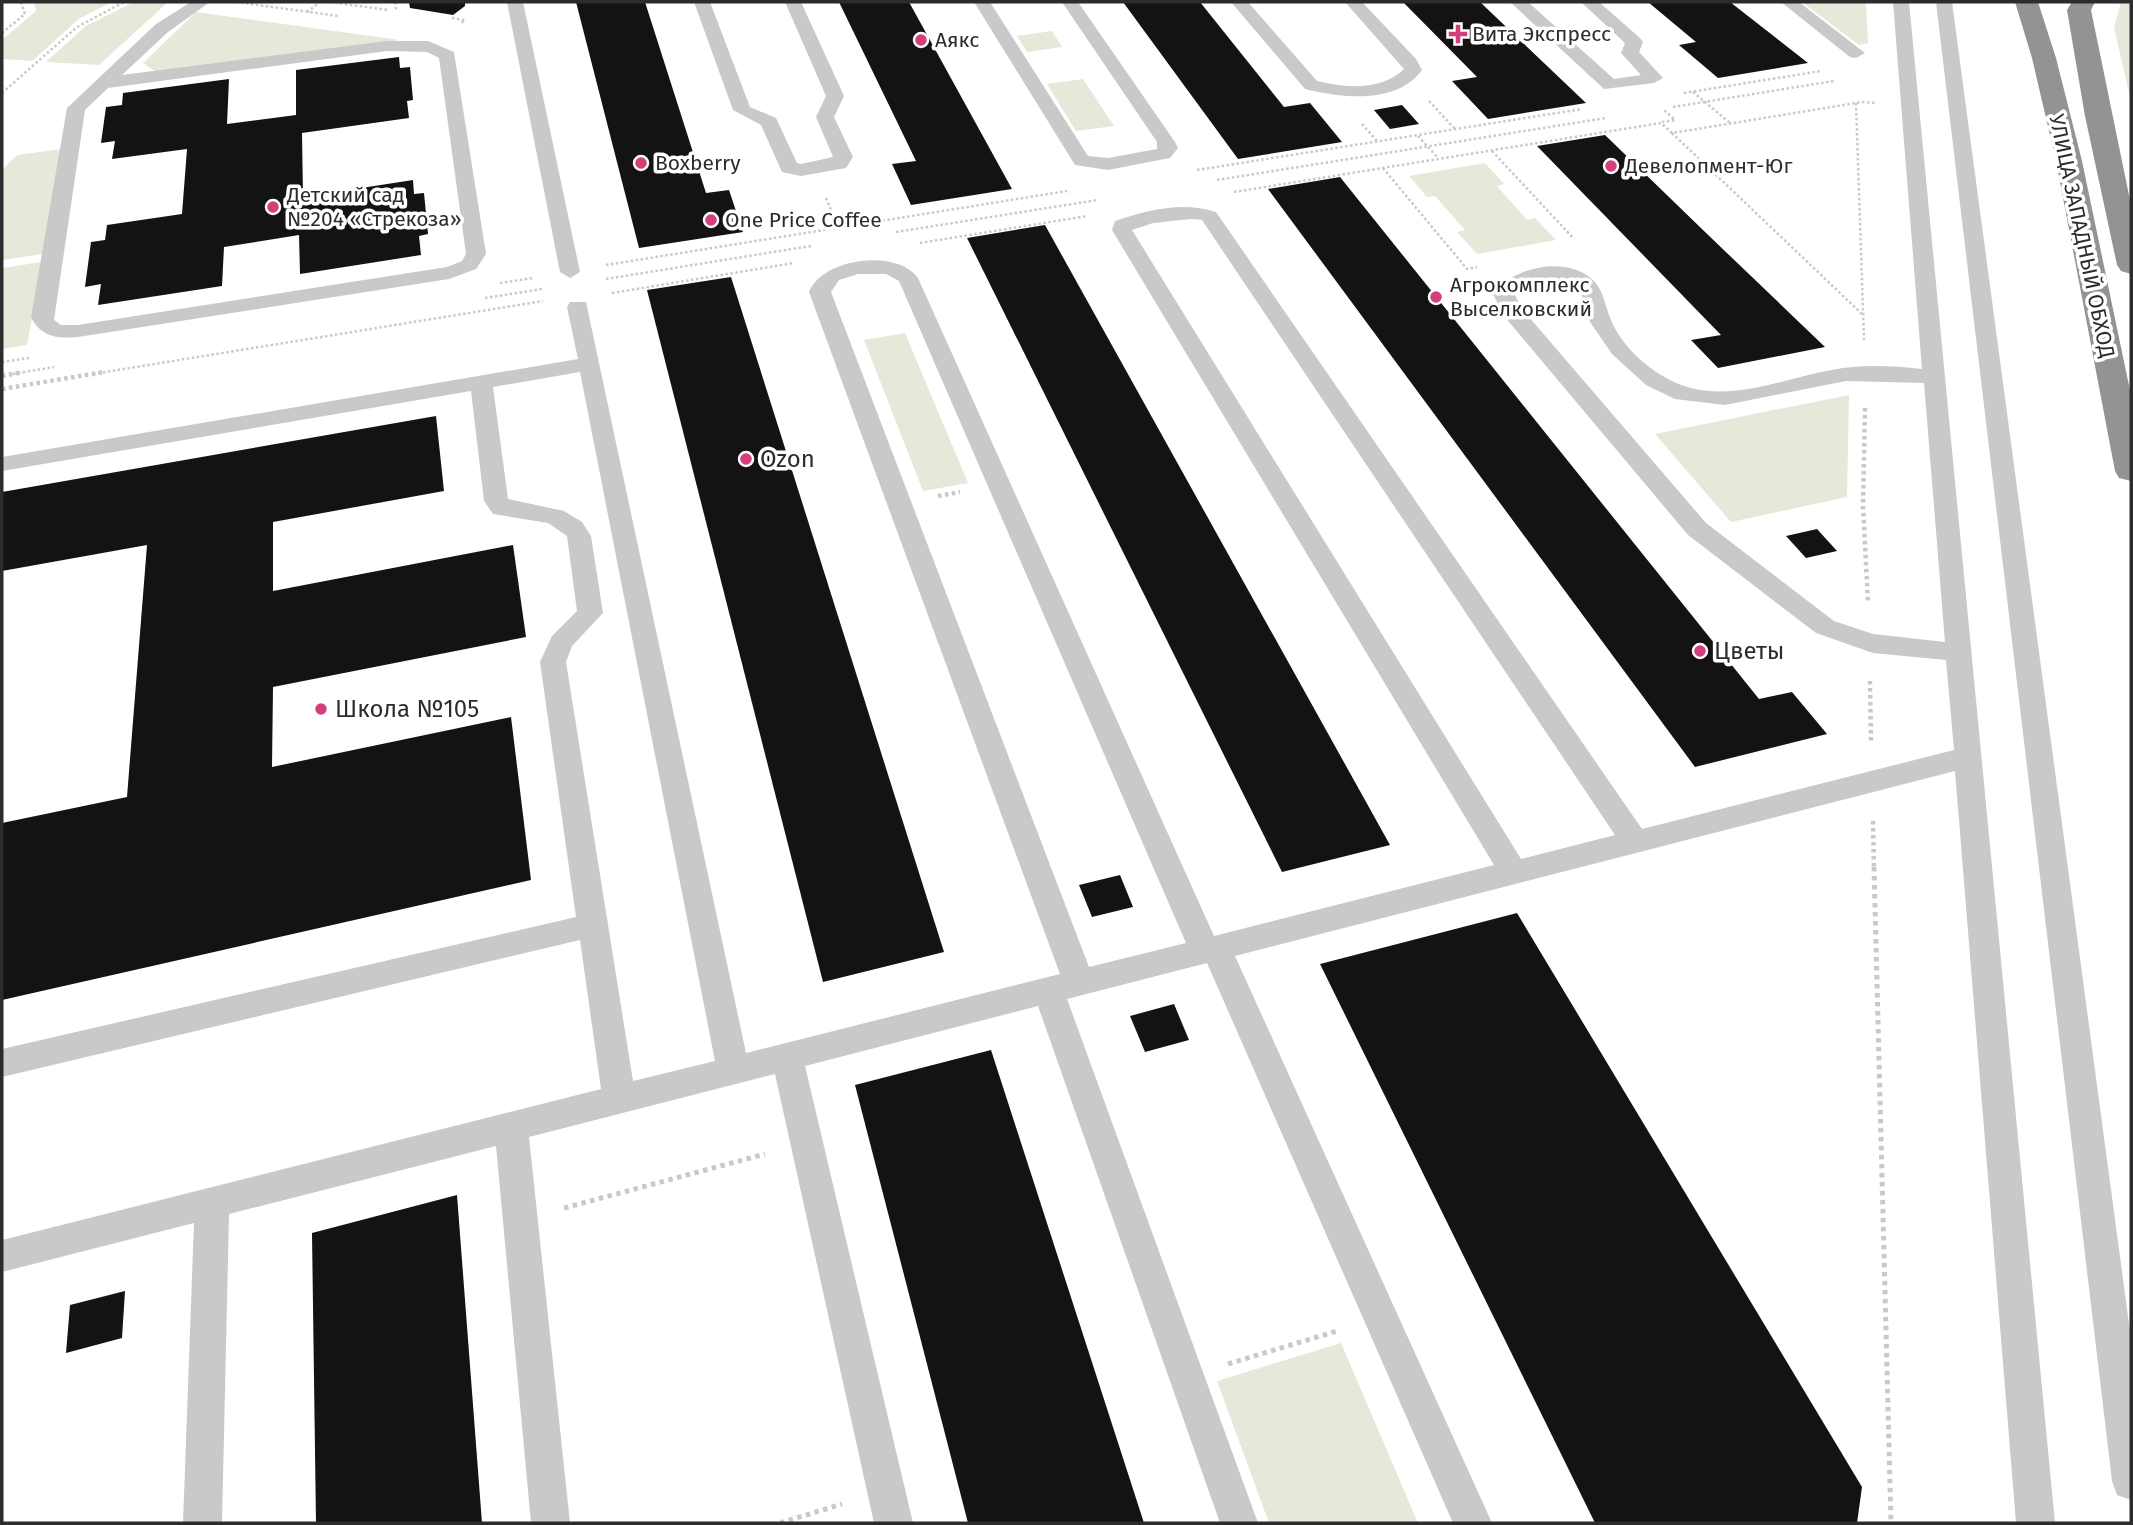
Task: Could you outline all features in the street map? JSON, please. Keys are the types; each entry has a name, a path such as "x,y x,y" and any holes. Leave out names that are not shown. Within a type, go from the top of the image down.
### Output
{"highway":[{"name":"УЛИЦА ЗАПАДНЫЙ ОБХОД","path":"2026,2 2044,58 2069,161 2131,471"},
{"name":"УЛИЦА ЗАПАДНЫЙ ОБХОД","path":"2083,2 2079,10 2095,103 2131,265"}],"lane":[{"path":"103,83 387,46 411,45 444,52 450,69 476,254 474,262 465,269 449,272 57,332 46,326 42,317 76,108 162,28 202,2"},
{"path":"516,2 570,272"},
{"path":"702,2 742,110 769,121 789,168 839,164 843,157 825,117 835,96 793,2"},
{"path":"982,2 1082,162 1108,164 1163,154 1169,148 1166,142 1070,2"},
{"path":"1238,2 1311,85 1340,90 1373,89 1409,76 1413,70 1410,63 1353,2"},
{"path":"1518,2 1610,85 1654,78 1630,53 1634,42 1589,2"},
{"path":"1789,2 1856,52"},
{"path":"1901,2 2036,1523"},
{"path":"1944,2 2131,1481"},
{"path":"1514,873 1129,242 1122,225 1188,212 1201,212 1209,216 1635,842"},
{"path":"1239,1523 1186,1377 1063,987 899,503 820,292 820,284 825,278 856,270 891,267 903,271 908,278 1210,950 1473,1523"},
{"path":"1934,377 1866,373 1725,398 1701,399 1662,386 1628,358 1601,322 1591,292 1581,281 1539,274 1515,280 1504,294 1512,311 1697,529 1825,626 1847,639 1870,644 1959,652"},
{"path":"578,307 733,1071"},
{"path":"2,464 589,364"},
{"path":"481,382 496,501 502,508 541,513 564,520 575,527 579,536 590,613 561,642 553,662 619,1100"},
{"path":"2,1256 1968,757"},
{"path":"2,1063 593,925"},
{"path":"787,1057 890,1507"},
{"path":"511,1127 551,1523"},
{"path":"202,1523 212,1203"}],"path":[{"path":"2,33 24,14 21,2"},
{"path":"2,93 77,27 124,2"},
{"path":"307,12 320,2"},
{"path":"396,2 396,11"},
{"path":"1682,93 1861,65 1856,52"},
{"path":"1662,109 1838,81"},
{"path":"1692,92 1730,123"},
{"path":"1672,133 1862,102 1910,108"},
{"path":"1193,171 1585,108"},
{"path":"1215,181 1607,118"},
{"path":"1223,194 1661,122 1863,315"},
{"path":"1418,135 1439,159"},
{"path":"1491,150 1583,248"},
{"path":"814,168 856,270"},
{"path":"1382,168 1467,269 1480,267"},
{"path":"570,272 1071,190"},
{"path":"885,234 1106,198"},
{"path":"916,244 1088,216"},
{"path":"597,280 844,240"},
{"path":"603,294 795,263"},
{"path":"478,299 546,288"},
{"path":"2,389 548,300"},
{"path":"2,376 56,367"},
{"path":"899,503 999,484"},
{"path":"521,1219 807,1143"},
{"path":"1186,1377 1381,1318"},
{"path":"780,1523 890,1507"}],"shaded area":[{"path":"34,2 112,2 80,18 32,61 2,59 2,40 36,11"},
{"path":"134,2 168,2 99,65 46,62 86,26"},
{"path":"1802,2 1866,2 1868,43 1859,45"},
{"path":"2121,2 2131,2 2131,101 2114,28"},
{"path":"196,12 400,40 156,72 143,63"},
{"path":"1052,31 1062,47 1027,52 1017,36"},
{"path":"1083,79 1114,126 1076,131 1047,84"},
{"path":"61,149 43,254 2,260 2,170 17,155"},
{"path":"1485,163 1504,184 1497,186 1527,220 1535,218 1556,240 1477,254 1457,232 1465,230 1435,196 1427,197 1409,176"},
{"path":"42,262 27,345 2,349 2,268"},
{"path":"905,333 968,483 923,491 864,340"},
{"path":"1849,395 1847,497 1731,522 1655,434"},
{"path":"1341,1343 1418,1523 1269,1523 1217,1381"}],"building":[{"path":"409,2 465,2 465,6 453,15 410,8"},
{"path":"576,2 645,2 706,193 729,190 743,232 639,248"},
{"path":"839,2 909,2 1012,189 911,205 892,164 916,161"},
{"path":"1123,2 1200,2 1284,107 1310,103 1342,142 1238,159"},
{"path":"1403,2 1480,2 1586,103 1488,119 1452,81 1477,77"},
{"path":"1648,2 1730,2 1808,63 1718,78 1679,45 1696,42"},
{"path":"399,57 400,68 410,67 413,100 407,101 409,118 302,133 303,197 413,180 414,194 424,193 428,234 419,236 421,255 300,274 299,235 224,247 222,286 98,305 101,284 85,287 91,242 105,240 107,225 182,214 187,149 112,159 115,141 101,143 106,107 122,105 123,93 229,79 227,124 296,115 296,70"},
{"path":"1402,105 1419,124 1390,129 1374,110"},
{"path":"1605,135 1825,347 1718,368 1691,340 1721,335 1537,146"},
{"path":"1340,177 1759,699 1792,692 1827,734 1695,767 1268,189"},
{"path":"1045,225 1390,845 1282,872 967,238"},
{"path":"731,277 944,952 823,982 647,290"},
{"path":"436,416 444,491 273,522 273,591 513,545 526,637 273,687 272,767 511,717 531,880 2,1000 2,823 127,797 147,545 2,571 2,492"},
{"path":"1817,529 1837,551 1806,558 1786,536"},
{"path":"1120,875 1133,907 1092,917 1079,885"},
{"path":"1517,913 1862,1487 1857,1523 1595,1523 1320,964"},
{"path":"1174,1004 1189,1040 1145,1052 1130,1016"},
{"path":"991,1050 1144,1523 968,1523 855,1085"},
{"path":"457,1195 482,1523 316,1523 312,1233"},
{"path":"125,1291 122,1338 66,1353 70,1305"}],"place":[{"name":"Вита Экспресс","path":"1458,34"},
{"name":"Аякс","path":"921,40"},
{"name":"Boxberry","path":"641,163"},
{"name":"Девелопмент-Юг","path":"1611,166"},
{"name":"Детский сад №204 «Стрекоза»","path":"273,207"},
{"name":"One Price Coffee","path":"711,220"},
{"name":"Агрокомплекс Выселковский","path":"1436,297"},
{"name":"Ozon","path":"746,459"},
{"name":"Цветы","path":"1700,651"},
{"name":"Школа №105","path":"321,709"}]}
